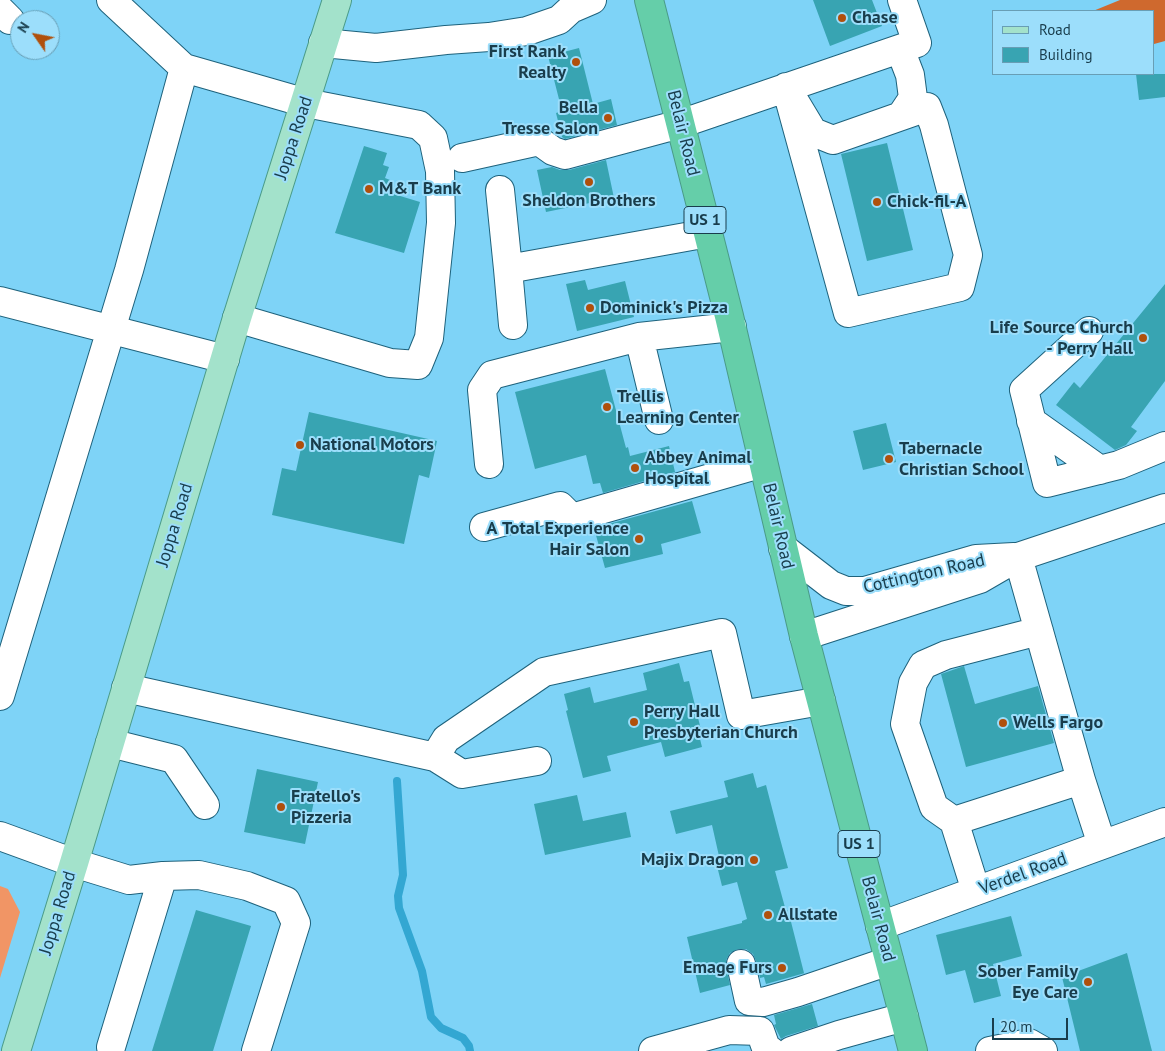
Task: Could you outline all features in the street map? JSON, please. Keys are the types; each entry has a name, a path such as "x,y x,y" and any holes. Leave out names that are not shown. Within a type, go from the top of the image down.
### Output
{"highway":[{"name":"Belair Road","path":"649,0 732,327 804,636 913,1051"}],"main road":[{"name":"Joppa Road","path":"16,1051 224,360 337,0"}],"street":[{"path":"111,0 184,68 306,103 419,125 433,138 440,171 441,223 429,338 418,365 390,363 237,318"},
{"path":"901,116 913,98 909,46 902,0"},
{"path":"323,43 376,48 489,37 527,31 558,20 584,1"},
{"path":"786,87 848,313 960,287 968,255 934,125 909,46"},
{"path":"462,158 539,141 553,152 566,155 680,124 909,46"},
{"path":"0,696 111,330 184,68"},
{"path":"786,87 814,132 833,140"},
{"path":"814,190 823,158 833,140 927,107"},
{"path":"500,190 513,325"},
{"path":"508,269 708,232"},
{"path":"0,301 224,360"},
{"path":"489,464 482,390 492,375 638,337 732,327"},
{"path":"1090,331 1024,390 1047,484 1119,465 1165,446"},
{"path":"638,337 659,420"},
{"path":"1031,421 1100,470"},
{"path":"484,527 560,506 572,518 763,463"},
{"name":"Cottington Road","path":"804,636 980,579 1018,557 1165,508"},
{"name":"Cottington Road","path":"783,548 831,584 846,591 865,591 976,559 1018,557"},
{"path":"1018,557 1102,845"},
{"path":"976,891 954,821 934,807 905,724 913,683 923,665 946,655 1039,631"},
{"path":"435,757 446,739 544,672 722,634 741,715 821,701"},
{"path":"126,688 435,757 462,774 537,760"},
{"path":"110,743 174,759 205,805"},
{"path":"954,821 1082,780"},
{"name":"Verdel Road","path":"880,926 1165,822"},
{"path":"0,836 74,863 129,880 163,876 199,875 247,886 286,902 296,923 256,1051"},
{"path":"111,1047 163,876"},
{"path":"741,964 749,1000 763,1002 889,961"},
{"path":"791,1051 904,1017"},
{"path":"653,1051 729,1030 760,1031 766,1048 771,1051"},
{"path":"990,1051 1029,1043 1043,1051"}],"shaded area":[{"path":"1120,0 1165,0 1165,41 1155,44 1155,10 1095,10"},
{"path":"0,886 8,889 20,912 0,978"}],"building":[{"path":"813,0 872,0 882,26 830,46"},
{"path":"579,48 593,104 611,99 617,125 565,139 562,137 556,113 562,111 548,56"},
{"path":"1165,74 1165,97 1139,100 1136,75"},
{"name":"Chick-fil-A","path":"887,143 913,250 867,261 841,154"},
{"name":"M&T Bank","path":"364,146 387,153 383,165 389,167 385,178 390,180 387,192 420,202 404,253 335,233"},
{"path":"606,160 614,198 546,212 537,170 552,167 560,170 569,170"},
{"path":"585,280 588,290 625,281 634,317 577,331 566,284"},
{"name":"Life Source Church - Perry Hall","path":"1165,284 1165,381 1131,427 1137,431 1126,445 1115,450 1056,405 1074,382 1080,388"},
{"path":"605,369 626,448 628,447 630,456 669,446 675,472 603,493 600,483 593,484 586,455 535,469 515,392"},
{"path":"309,412 437,441 429,478 419,475 404,544 272,515 282,468 296,471"},
{"path":"886,423 896,462 863,470 853,431"},
{"name":"A Total Experience Hair Salon","path":"692,501 701,533 661,544 663,554 605,568 594,528"},
{"name":"Perry Hall Presbyterian Church","path":"679,663 684,682 689,681 702,734 699,735 702,747 665,757 661,742 607,756 611,771 583,778 566,711 568,710 564,694 590,687 594,703 647,690 643,673"},
{"name":"Wells Fargo","path":"964,666 975,704 1038,686 1054,743 966,767 941,674"},
{"name":"Fratello's Pizzeria","path":"257,769 318,782 305,844 244,832"},
{"path":"753,773 757,788 766,785 788,868 775,871 805,973 766,984 764,977 760,978 753,954 746,949 738,949 730,953 726,960 730,985 700,993 687,937 742,923 742,921 747,919 737,882 722,886 717,866 721,865 712,825 676,834 670,811 728,797 724,781"},
{"path":"577,795 583,821 626,812 631,837 545,855 534,804"},
{"path":"196,910 251,926 213,1051 152,1051"},
{"path":"1011,916 1022,956 993,964 1001,996 974,1003 965,970 946,975 936,935"},
{"path":"1127,953 1152,1051 1080,1051 1062,977"},
{"path":"812,1004 818,1026 781,1039 774,1025 776,1024 774,1015"}],"waterway":[{"path":"397,781 403,875 398,896 399,908 422,971 431,1017 441,1028 463,1038 470,1051"}],"place":[{"name":"Chase","path":"842,18"},
{"name":"First Rank Realty","path":"576,62"},
{"name":"Bella Tresse Salon","path":"608,118"},
{"name":"Sheldon Brothers","path":"589,182"},
{"name":"M&T Bank","path":"369,189"},
{"name":"Chick-fil-A","path":"877,202"},
{"name":"Dominick's Pizza","path":"590,308"},
{"name":"Life Source Church - Perry Hall","path":"1143,338"},
{"name":"Trellis Learning Center","path":"607,407"},
{"name":"National Motors","path":"300,445"},
{"name":"Tabernacle Christian School","path":"889,459"},
{"name":"Abbey Animal Hospital","path":"635,468"},
{"name":"A Total Experience Hair Salon","path":"639,539"},
{"name":"Perry Hall Presbyterian Church","path":"634,722"},
{"name":"Wells Fargo","path":"1003,723"},
{"name":"Fratello's Pizzeria","path":"281,807"},
{"name":"Majix Dragon","path":"754,860"},
{"name":"Allstate","path":"768,915"},
{"name":"Emage Furs","path":"782,968"},
{"name":"Sober Family Eye Care","path":"1088,982"}]}
